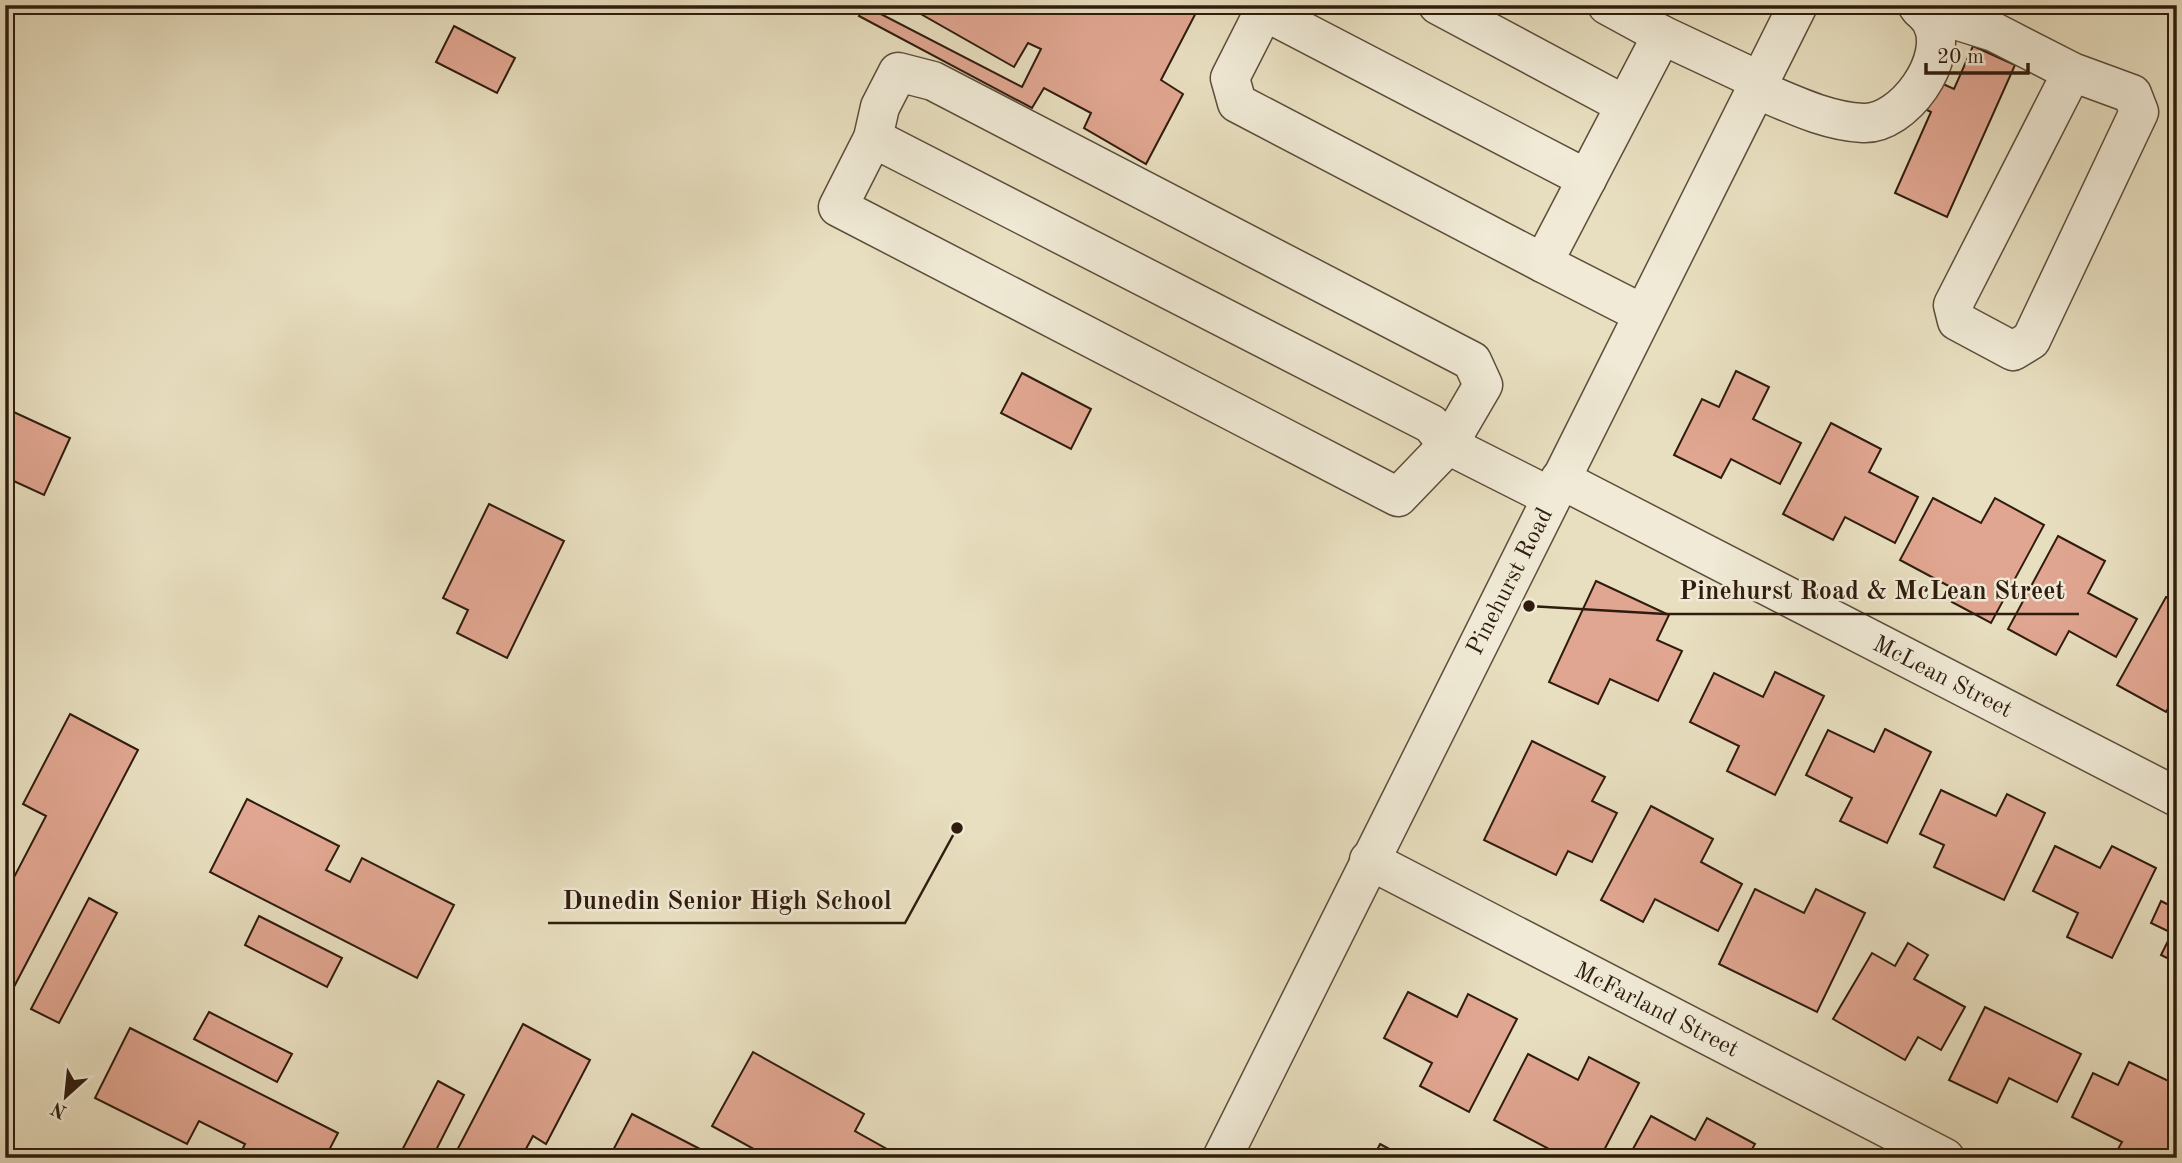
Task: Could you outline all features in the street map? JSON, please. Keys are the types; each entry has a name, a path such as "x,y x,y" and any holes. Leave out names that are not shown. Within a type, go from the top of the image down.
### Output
{"street":[{"path":"1438,5 1625,105"},
{"path":"1607,5 1800,108 1866,123 1895,114 1916,93 1931,68 1936,44 1932,23 1918,7"},
{"name":"Pinehurst Road","path":"1222,1158 1798,5"},
{"path":"1918,7 1994,32 2072,72 2132,94 2139,112 2031,340 2013,351 1957,321 1953,305 2072,72"},
{"path":"1587,179 1265,8 1230,78 1237,103 1643,314"},
{"path":"1544,263 1662,35"},
{"path":"898,72 933,81 1472,361 1483,386 1448,445 1398,496 838,208 873,138 880,107 898,72"},
{"name":"McLean Street","path":"873,138 1431,424 1448,445 1555,488 2177,797"},
{"name":"McFarland Street","path":"1369,860 1945,1158"}],"building":[{"path":"865,5 878,5 875,11 1022,87 1041,49 1028,43 1014,67 905,5 1200,5 1161,80 1183,94 1146,164 1084,128 1091,113 1044,88 1032,108 859,16"},
{"path":"454,26 515,58 497,93 436,62"},
{"path":"1973,46 2015,65 1947,217 1895,193 1931,112 1919,106 1932,79 1954,89"},
{"path":"1736,371 1769,387 1753,419 1801,443 1780,484 1731,459 1721,478 1674,455 1702,399 1719,407"},
{"path":"1022,373 1091,409 1071,449 1001,413"},
{"path":"5,408 70,438 44,495 5,477"},
{"path":"1831,423 1881,449 1869,472 1918,497 1895,543 1845,517 1833,540 1783,514"},
{"path":"1933,498 1981,523 1995,498 2044,525 1991,623 1952,602 1958,591 1900,560"},
{"path":"489,504 564,541 507,658 457,633 468,610 443,598"},
{"path":"2058,536 2105,561 2088,593 2137,619 2116,657 2069,631 2056,655 2008,629"},
{"path":"1596,581 1669,615 1657,640 1682,651 1658,701 1610,679 1598,704 1549,682"},
{"path":"2166,597 2177,603 2177,693 2166,712 2117,685"},
{"path":"1775,672 1824,696 1775,795 1727,771 1739,746 1690,722 1714,673 1763,697"},
{"path":"70,714 138,750 5,1004 5,880 11,883 46,816 23,804"},
{"path":"1885,729 1931,752 1887,843 1840,821 1852,798 1806,775 1828,730 1874,752"},
{"path":"1532,741 1605,777 1592,801 1617,813 1592,862 1568,851 1556,875 1484,840"},
{"path":"1941,790 1996,816 2007,794 2045,813 2004,900 1934,867 1944,845 1920,834"},
{"path":"247,799 339,846 326,870 350,882 362,858 454,905 417,978 210,872"},
{"path":"1651,806 1713,839 1701,862 1742,884 1718,931 1655,899 1643,922 1601,900"},
{"path":"2055,846 2100,868 2112,846 2156,868 2112,958 2067,937 2078,913 2033,891"},
{"path":"1755,889 1804,913 1816,889 1865,913 1817,1012 1719,964"},
{"path":"89,898 117,913 59,1023 31,1009"},
{"path":"2161,901 2177,909 2177,963 2161,955 2172,933 2151,923"},
{"path":"259,916 342,958 327,987 245,945"},
{"path":"1908,943 1928,955 1914,979 1965,1007 1941,1050 1918,1037 1905,1060 1833,1019 1872,953 1895,966"},
{"path":"1408,992 1457,1017 1468,994 1517,1019 1469,1112 1420,1086 1432,1063 1384,1038"},
{"path":"1985,1007 2081,1054 2057,1102 2009,1078 1997,1103 1949,1080"},
{"path":"209,1012 292,1054 277,1082 194,1039"},
{"path":"523,1024 590,1060 546,1144 533,1136 521,1158 453,1158"},
{"path":"130,1028 338,1133 325,1158 238,1158 245,1144 199,1121 187,1144 95,1098"},
{"path":"753,1052 864,1114 855,1131 903,1158 770,1158 712,1126"},
{"path":"1528,1054 1578,1080 1589,1057 1639,1083 1600,1158 1566,1158 1494,1120"},
{"path":"2129,1062 2177,1085 2175,1158 2113,1158 2122,1142 2072,1117 2093,1073 2118,1085"},
{"path":"438,1081 464,1095 432,1158 398,1158"},
{"path":"632,1114 702,1150 698,1158 609,1158"},
{"path":"1651,1116 1695,1140 1707,1118 1755,1144 1747,1158 1628,1158"},
{"path":"1380,1144 1406,1158 1373,1158"}],"place":[{"name":"Pinehurst Road & McLean Street","path":"1529,606"},
{"name":"Dunedin Senior High School","path":"957,828"}]}
